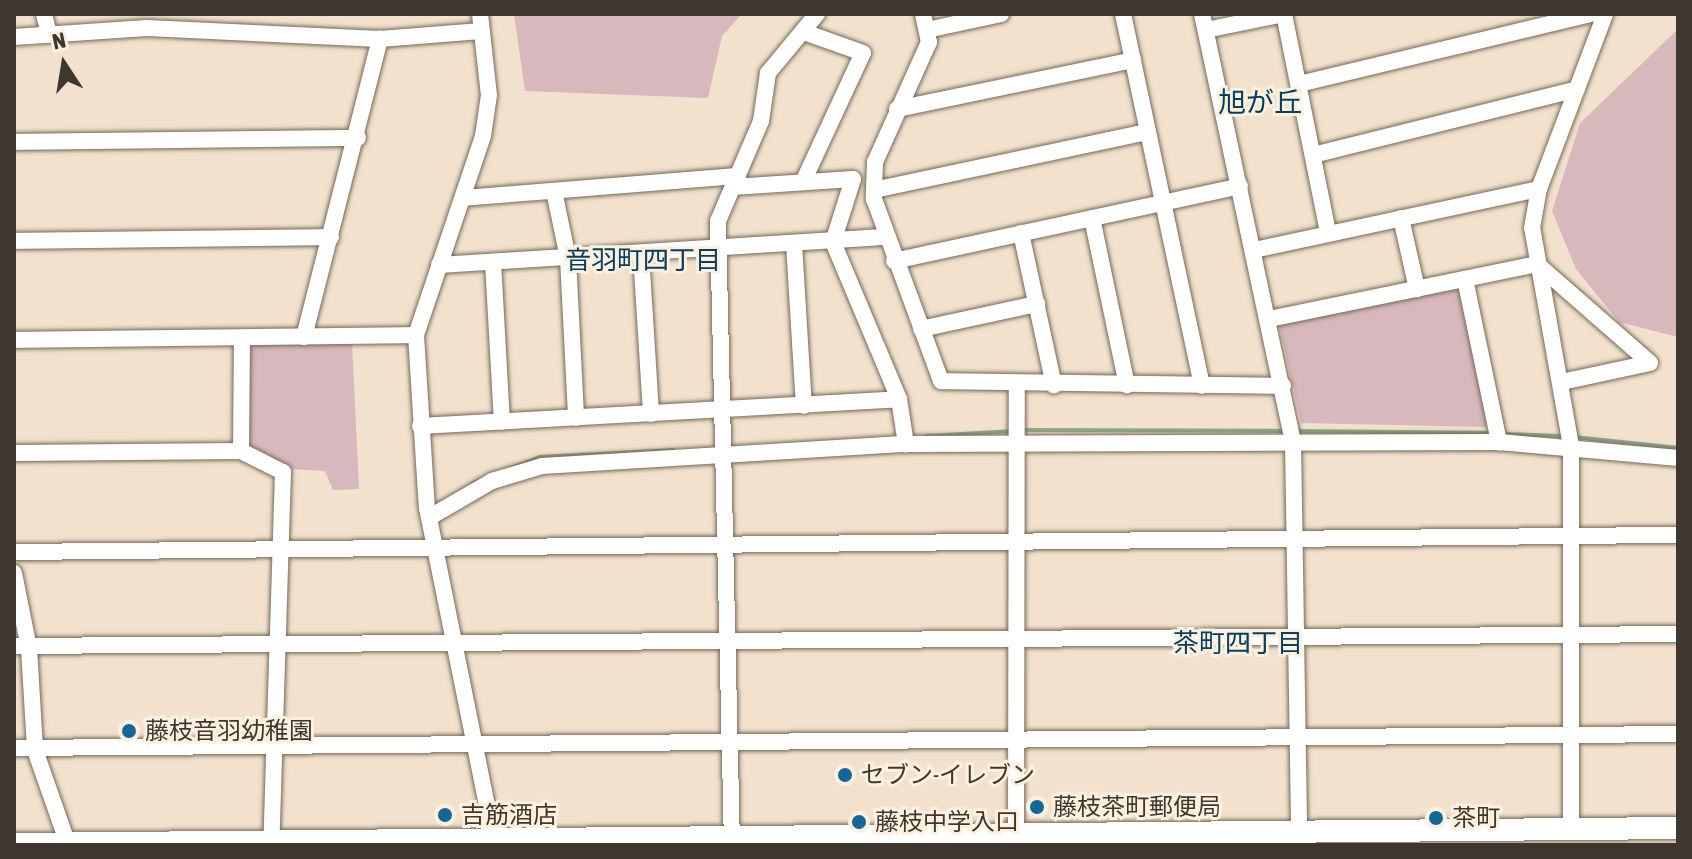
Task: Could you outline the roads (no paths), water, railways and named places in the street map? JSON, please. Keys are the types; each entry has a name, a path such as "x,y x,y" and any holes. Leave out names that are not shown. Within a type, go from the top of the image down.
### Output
{"street":[{"path":"44,14 49,34"},
{"path":"732,841 728,454 718,221 761,121 768,73 817,14"},
{"path":"1001,14 925,22 929,42 875,162 874,190 883,237 941,381 1283,386"},
{"path":"1123,14 1202,386"},
{"path":"1299,838 1294,737 1293,441 1204,22 1284,14 1328,233"},
{"path":"1299,84 1591,14"},
{"path":"1571,830 1571,446 1532,228 1539,189 1605,14"},
{"path":"14,37 147,28 380,39 481,23 489,95 463,198 416,335 420,426 430,517 495,842"},
{"path":"803,182 863,53 804,32"},
{"path":"304,337 358,138 380,39"},
{"path":"897,109 1133,60"},
{"path":"1313,155 1577,89"},
{"path":"874,190 1148,132"},
{"path":"14,142 358,138"},
{"path":"463,198 736,182 853,179 833,242 899,399 906,444"},
{"path":"894,261 1240,186"},
{"path":"1254,250 1539,189"},
{"path":"554,191 568,258 576,418"},
{"path":"1092,218 1127,385"},
{"path":"1401,218 1417,289"},
{"path":"1021,233 1054,385"},
{"path":"14,241 331,237"},
{"path":"439,265 883,237"},
{"path":"794,244 804,406"},
{"path":"641,254 651,414"},
{"path":"493,262 502,422"},
{"path":"1269,319 1537,264"},
{"path":"1537,264 1650,363 1561,382"},
{"path":"1465,279 1499,442"},
{"path":"921,329 1037,304"},
{"path":"14,340 416,335"},
{"path":"241,451 242,338"},
{"path":"1016,834 1017,384"},
{"path":"420,426 899,399"},
{"path":"430,517 524,468 906,444 1015,439 1499,442 1571,446 1678,458"},
{"path":"14,453 241,451 283,472 281,647 272,843"},
{"path":"14,552 1678,535"},
{"path":"14,573 35,750 75,844"},
{"path":"21,647 1678,634"},
{"path":"14,748 276,749 1678,734"},
{"path":"14,844 894,840 1016,834 1299,838 1678,828"}],"waterway":[{"path":"1022,430 1286,431"},
{"path":"927,436 1014,431"},
{"path":"1294,431 1494,433"},
{"path":"1502,434 1566,436"},
{"path":"1574,437 1678,448"},
{"path":"473,483 540,457 674,450"}],"place":[{"name":"藤枝音羽幼稚園","path":"129,731"},
{"name":"セブン-イレブン","path":"845,775"},
{"name":"藤枝茶町郵便局","path":"1037,807"},
{"name":"吉筋酒店","path":"445,815"},
{"name":"茶町","path":"1436,818"},
{"name":"藤枝中学入口","path":"859,822"}],"district":[{"name":"旭が丘","path":"1260,102"},
{"name":"音羽町四丁目","path":"643,261"},
{"name":"茶町四丁目","path":"1238,644"}]}
